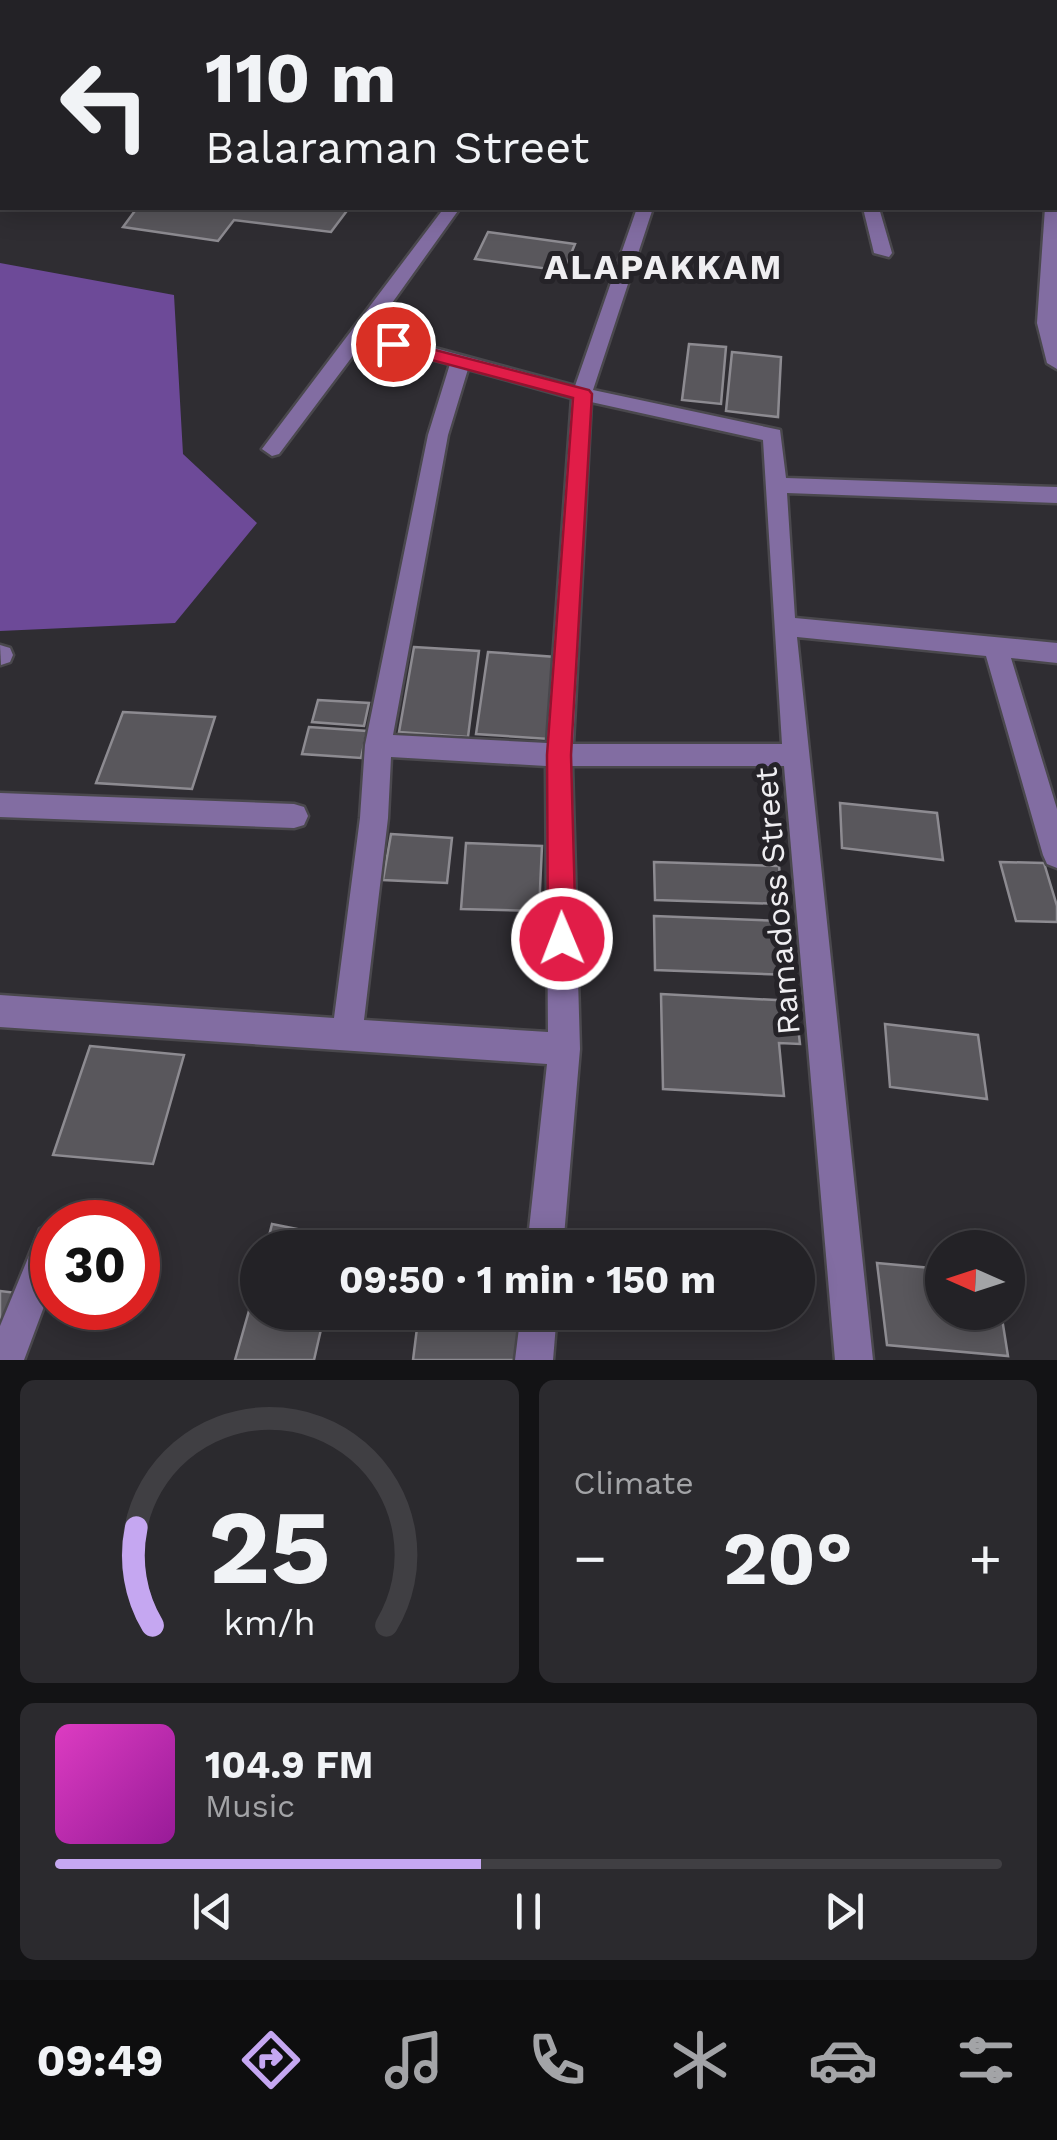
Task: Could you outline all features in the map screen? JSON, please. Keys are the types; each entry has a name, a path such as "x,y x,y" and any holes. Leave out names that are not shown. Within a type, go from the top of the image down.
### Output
{"street":[{"path":"272,449 451,210"},
{"path":"547,1230 564,1049 559,755 582,394 643,210"},
{"path":"872,210 884,253"},
{"path":"1053,210 1046,322 1057,363"},
{"path":"360,334 582,394"},
{"path":"347,1035 374,818 378,745 438,436 460,364"},
{"name":"Ramadoss Street","path":"582,394 772,435 784,626 854,1360"},
{"path":"776,485 1057,495"},
{"path":"784,626 1057,653"},
{"path":"996,648 1056,850"},
{"path":"378,745 559,755 799,754"},
{"path":"0,804 294,816"},
{"path":"0,1011 564,1049"},
{"path":"5,1360 30,1297"},
{"path":"534,1360 537,1330"}],"shaded area":[{"path":"0,263 174,295 183,454 257,523 175,623 0,631"}],"building":[{"path":"136,210 348,210 331,232 234,220 218,241 123,227"},
{"path":"488,232 575,244 564,271 475,259"},
{"path":"689,344 726,347 721,404 682,400"},
{"path":"732,352 781,357 778,417 726,411"},
{"path":"414,647 479,651 468,737 399,732"},
{"path":"488,652 556,657 549,739 476,734"},
{"path":"318,700 369,703 364,726 312,722"},
{"path":"123,712 215,717 192,789 96,783"},
{"path":"309,727 367,731 361,758 302,754"},
{"path":"840,803 937,813 943,860 842,848"},
{"path":"391,834 452,838 447,883 383,880"},
{"path":"466,843 542,846 539,911 461,909"},
{"path":"654,862 779,866 783,904 655,900"},
{"path":"1000,862 1044,863 1057,906 1057,922 1016,921"},
{"path":"654,916 784,921 790,975 655,970"},
{"path":"661,994 795,1001 800,1044 779,1043 784,1096 663,1089"},
{"path":"885,1024 978,1035 987,1099 890,1087"},
{"path":"90,1046 184,1055 153,1164 53,1155"},
{"path":"272,1224 302,1230 270,1230"},
{"path":"877,1263 925,1267 925,1330 1004,1330 1008,1356 887,1345"},
{"path":"0,1291 17,1293 0,1340"},
{"path":"244,1330 321,1330 314,1360 235,1360"},
{"path":"417,1330 532,1330 530,1360 413,1360"}],"district":[{"name":"ALAPAKKAM","path":"664,267"}],"route":[{"path":"393,344 582,394 559,755 562,939"}]}
